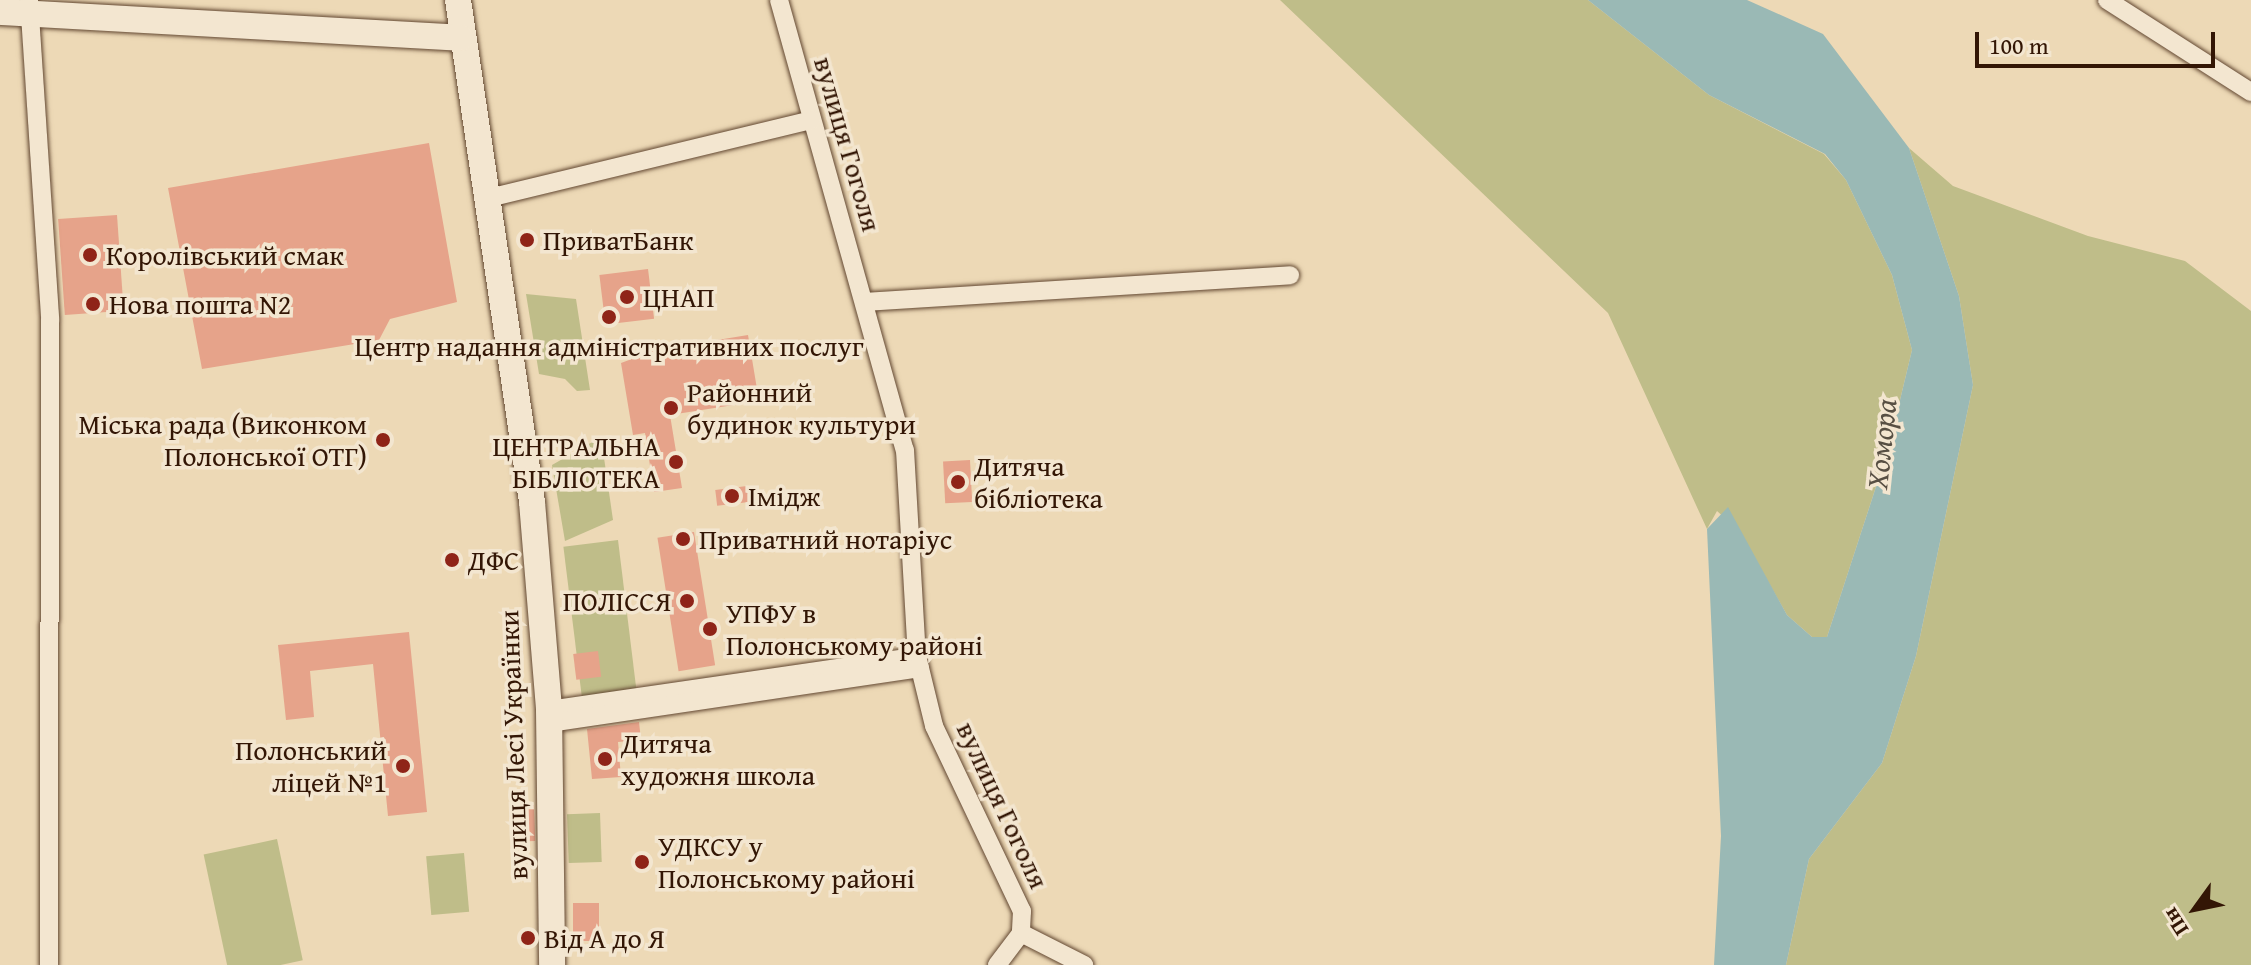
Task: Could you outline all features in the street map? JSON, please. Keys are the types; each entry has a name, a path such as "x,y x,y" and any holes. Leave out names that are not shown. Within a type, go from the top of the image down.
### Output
{"main road":[{"name":"вулиця Лесі Українки","path":"458,0 460,38 532,502 549,716 552,965"},
{"path":"0,12 29,8 460,38"}],"street":[{"name":"вулиця Гоголя","path":"779,0 905,450 919,662 959,789 1022,911 1021,933 1084,965"},
{"path":"2107,0 2251,92"},
{"path":"29,8 50,319 49,965"},
{"path":"485,199 812,120"},
{"path":"865,302 1290,275"},
{"path":"549,716 919,662"},
{"path":"997,965 1021,933"}],"shaded area":[{"path":"1280,0 1588,0 1709,95 1824,154 1846,180 1892,275 1912,350 1888,450 1827,637 1812,637 1787,615 1740,532 1717,511 1707,529 1608,313"},
{"path":"1909,148 1953,186 2088,236 2185,261 2251,311 2251,965 1786,965 1809,859 1882,763 1916,656 1973,385 1959,296"},
{"path":"526,294 576,299 590,390 577,391 565,379 539,374"},
{"path":"601,437 613,520 565,541 552,465"},
{"path":"618,540 638,700 583,707 563,547"},
{"path":"600,813 602,862 569,863 567,814"},
{"path":"277,839 303,960 281,965 227,965 204,855"},
{"path":"464,853 469,912 431,915 426,856"}],"water":[{"path":"1588,0 1747,0 1823,34 1909,148 1959,296 1973,385 1916,656 1882,763 1809,859 1786,965 1714,965 1721,836 1707,529 1728,507 1787,615 1812,637 1827,637 1888,450 1912,350 1892,275 1846,180 1825,154 1709,95"}],"building":[{"path":"429,143 457,302 390,319 379,340 202,369 168,188"},
{"name":"Королівський смак","path":"117,215 124,311 65,315 58,219"},
{"name":"ЦНАП","path":"648,269 654,319 605,325 599,275"},
{"name":"Районний будинок культури","path":"748,335 759,401 670,415 682,488 654,492 645,433 633,435 621,363 648,353 647,343 661,340 662,349"},
{"name":"Дитяча бібліотека","path":"970,460 972,502 945,503 943,461"},
{"name":"Імідж","path":"747,486 749,502 717,506 715,490"},
{"name":"ПОЛІССЯ","path":"694,532 715,665 679,671 657,538"},
{"name":"Полонський ліцей №1","path":"409,632 427,812 388,816 373,664 310,671 314,717 286,720 278,645"},
{"path":"598,651 601,677 576,680 573,654"},
{"name":"Дитяча художня школа","path":"639,722 641,740 618,742 621,777 592,779 587,729"},
{"path":"534,805 535,841 511,842 510,806"},
{"path":"573,903 599,903 599,941 573,941"}],"place":[{"name":"ПриватБанк","path":"527,240"},
{"name":"Королівський смак","path":"90,255"},
{"name":"ЦНАП","path":"627,297"},
{"name":"Нова пошта N2","path":"93,304"},
{"name":"Центр надання адміністративних послуг","path":"609,317"},
{"name":"Районний будинок культури","path":"671,408"},
{"name":"Міська рада (Виконком Полонської ОТГ)","path":"383,440"},
{"name":"ЦЕНТРАЛЬНА БІБЛІОТЕКА","path":"676,462"},
{"name":"Дитяча бібліотека","path":"958,482"},
{"name":"Імідж","path":"732,496"},
{"name":"Приватний нотаріус","path":"683,539"},
{"name":"ДФС","path":"452,560"},
{"name":"ПОЛІССЯ","path":"687,601"},
{"name":"УПФУ в Полонському районі","path":"710,629"},
{"name":"Дитяча художня школа","path":"605,759"},
{"name":"Полонський ліцей №1","path":"403,766"},
{"name":"УДКСУ у Полонському районi","path":"642,862"},
{"name":"Від А до Я","path":"528,938"}],"water label":[{"name":"Хомора","path":"1881,444"}]}
